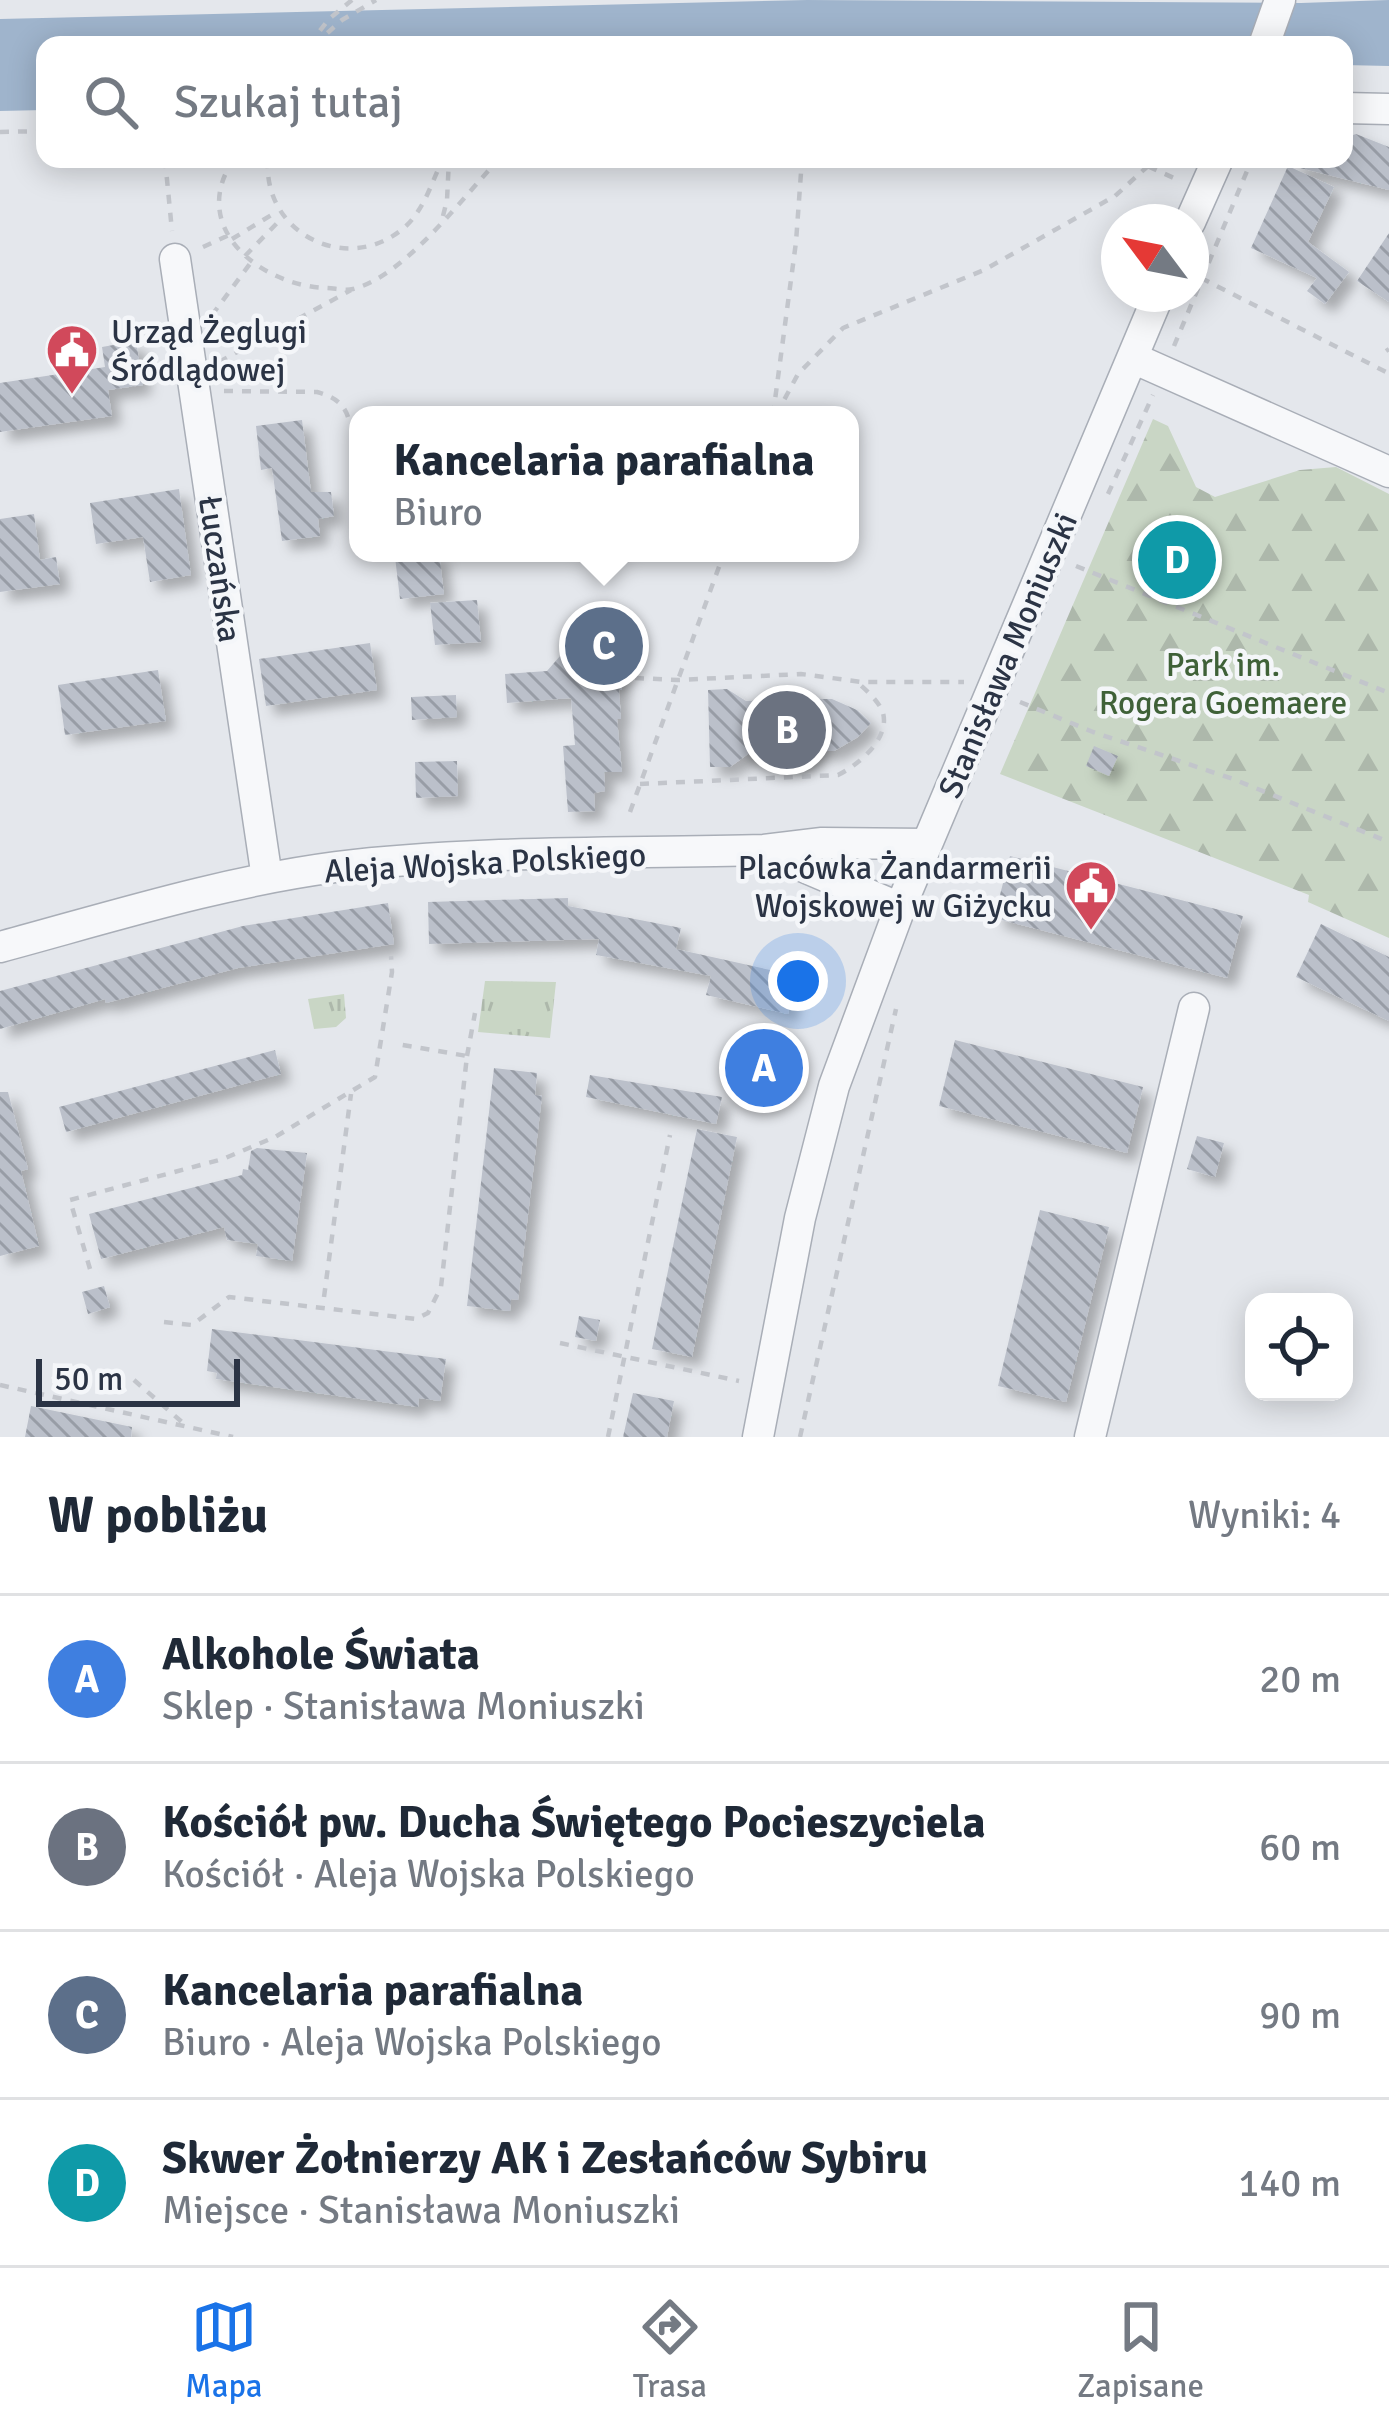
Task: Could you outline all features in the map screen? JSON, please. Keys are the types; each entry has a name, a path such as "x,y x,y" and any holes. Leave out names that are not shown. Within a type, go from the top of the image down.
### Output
{"street":[{"path":"1267,36 1280,0"},
{"path":"1353,108 1389,109"},
{"path":"1198,204 1214,168"},
{"name":"Łuczańska","path":"175,259 267,878"},
{"name":"Stanisława Moniuszki","path":"758,1437 816,1148 834,1086 900,908 1152,312"},
{"path":"1133,358 1389,472"},
{"name":"Aleja Wojska Polskiego","path":"0,947 267,878 406,860 927,844"},
{"name":"Aleja Wojska Polskiego","path":"764,850 900,908"},
{"path":"1090,1437 1194,1008"}],"path":[{"path":"318,36 352,0"},
{"path":"322,36 376,0"},
{"path":"0,132 36,131"},
{"path":"166,168 175,259"},
{"path":"229,168 218,198 223,222 249,259 298,285 351,290"},
{"path":"268,168 268,183 280,214 310,240 326,247 359,248 404,228 441,168"},
{"path":"440,220 447,200 446,168"},
{"path":"192,372 398,264 490,168"},
{"path":"775,406 801,168"},
{"path":"779,406 797,374 843,328 984,270 1115,196 1146,168"},
{"path":"1153,168 1180,180"},
{"path":"232,239 280,214"},
{"path":"192,372 249,259 280,214"},
{"path":"1209,282 1386,373"},
{"path":"192,372 317,392 344,407 348,417"},
{"path":"630,812 721,562"},
{"path":"1076,566 1389,693"},
{"path":"635,678 801,674 857,682 967,682 1093,732 1233,779 1389,842"},
{"path":"640,784 838,775 858,765 884,721 882,709 857,682"},
{"path":"90,1269 70,1200 224,1160 274,1137 375,1077 391,956"},
{"path":"800,1437 898,998"},
{"path":"164,1322 192,1325 229,1298 416,1319 428,1313 441,1287 475,1013"},
{"path":"397,1044 467,1056"},
{"path":"324,1297 351,1091"},
{"path":"608,1437 670,1136"},
{"path":"560,1343 745,1382"},
{"path":"134,1380 187,1427"},
{"path":"0,1385 232,1437"}],"green space":[{"name":"Park im. Rogera Goemaere","path":"1153,419 1168,426 1196,487 1215,497 1300,470 1336,467 1389,494 1389,938 1308,902 1309,895 1000,774"},
{"path":"485,981 556,982 550,1038 478,1032"},
{"path":"344,994 346,1018 336,1027 314,1029 308,999"}],"water":[{"path":"807,0 1389,0 1389,66 1353,65 1353,36 36,36 36,110 0,111 0,19"}],"building":[{"path":"1353,135 1389,147 1389,190 1300,168 1353,168"},
{"path":"1287,168 1334,187 1308,242 1349,272 1325,304 1307,291 1317,278 1251,248"},
{"path":"1389,233 1389,302 1357,281"},
{"path":"136,341 143,385 108,390 112,416 0,432 0,383 105,367 102,347"},
{"path":"302,420 311,492 331,492 334,516 318,519 320,536 282,541 272,468 261,470 256,426"},
{"path":"179,489 191,575 150,582 143,537 96,544 90,503"},
{"path":"34,514 40,560 56,557 60,584 0,592 0,519"},
{"path":"396,562 440,562 444,594 400,599"},
{"path":"477,600 481,642 435,645 430,603"},
{"path":"589,615 602,626 614,625 622,690 621,719 617,719 622,772 604,772 605,791 594,793 595,811 568,812 563,746 575,745 571,698 507,703 505,674 547,671 567,648 565,629 577,628"},
{"path":"370,643 377,690 266,706 259,659"},
{"path":"158,670 166,721 65,735 58,685"},
{"path":"788,687 832,699 857,710 871,723 858,737 834,751 821,751 803,764 790,765 770,753 748,754 730,767 710,767 708,690 727,689 746,701 769,700"},
{"path":"456,695 457,717 412,720 411,697"},
{"path":"1094,746 1118,756 1109,776 1086,766"},
{"path":"457,761 458,796 416,798 415,762"},
{"path":"1010,856 1243,916 1227,978 994,918"},
{"path":"568,898 568,906 681,928 676,949 797,976 788,1014 706,995 711,976 596,955 599,939 429,944 428,902"},
{"path":"388,903 394,944 238,968 0,1029 0,991 243,926"},
{"path":"1321,924 1389,957 1389,1021 1296,977"},
{"path":"955,1040 1143,1087 1127,1153 939,1106"},
{"path":"275,1050 281,1074 66,1132 59,1107"},
{"path":"748,1052 777,1058 772,1083 742,1077"},
{"path":"494,1068 537,1073 535,1095 542,1096 518,1300 511,1299 510,1311 467,1306"},
{"path":"590,1075 722,1097 716,1124 586,1097"},
{"path":"0,1092 8,1092 28,1169 21,1171 39,1246 0,1256"},
{"path":"697,1129 737,1137 692,1357 652,1349"},
{"path":"1197,1136 1224,1143 1215,1177 1187,1169"},
{"path":"251,1151 307,1153 292,1261 256,1256 258,1244 227,1240 224,1227 101,1259 89,1214 242,1175 243,1169 248,1170"},
{"path":"1040,1210 1109,1227 1066,1402 998,1386"},
{"path":"104,1286 110,1307 88,1314 82,1292"},
{"path":"579,1316 600,1320 596,1341 575,1337"},
{"path":"212,1329 446,1359 440,1401 419,1398 418,1407 216,1379 217,1373 207,1371"},
{"path":"633,1393 674,1401 667,1437 623,1437"},
{"path":"31,1406 132,1427 131,1437 25,1437"}],"place":[{"name":"Urząd Żeglugi Śródlądowej","path":"72,396"},
{"name":"Skwer Żołnierzy AK i Zesłańców Sybiru","path":"1177,560"},
{"name":"Kancelaria parafialna","path":"604,646"},
{"name":"Kościół pw. Ducha Świętego Pocieszyciela","path":"787,730"},
{"name":"Placówka Żandarmerii Wojskowej w Giżycku","path":"1091,932"},
{"name":"Alkohole Świata","path":"764,1068"}]}
